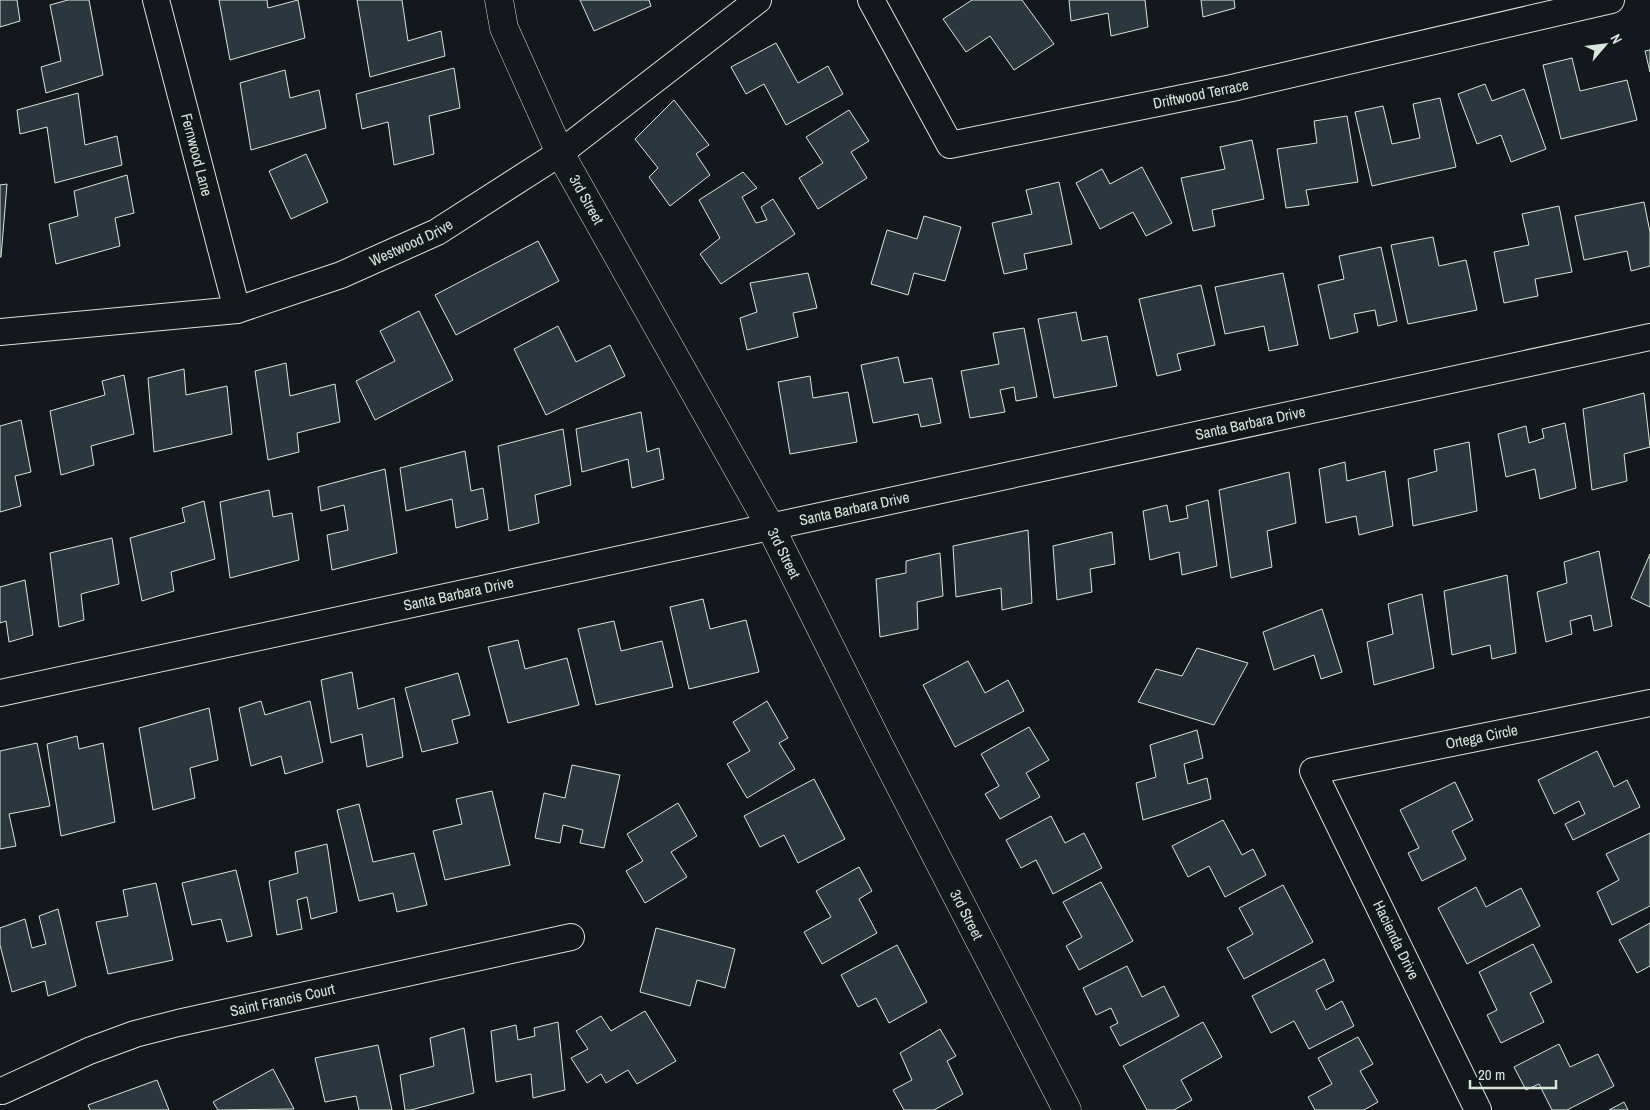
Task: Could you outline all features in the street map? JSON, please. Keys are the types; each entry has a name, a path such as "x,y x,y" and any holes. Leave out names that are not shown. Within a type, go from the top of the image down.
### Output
{"street":[{"name":"Fernwood Lane","path":"156,0 237,310"},
{"name":"3rd Street","path":"498,0 504,28 560,153 770,526 878,743 1067,1110"},
{"name":"Westwood Drive","path":"0,332 237,310 341,275 437,232 560,153 758,0"},
{"name":"Driftwood Terrace","path":"871,0 950,144 1232,88 1611,0"},
{"name":"Santa Barbara Drive","path":"0,692 1650,337"},
{"name":"Ortega Circle","path":"1313,771 1650,703"},
{"name":"Hacienda Drive","path":"1313,771 1478,1110"},
{"name":"Saint Francis Court","path":"5,1096 89,1051 135,1034 571,938"}],"building":[{"path":"0,0 17,0 20,21 0,27"},
{"path":"68,0 89,0 103,75 46,93 41,67 61,61 50,5"},
{"path":"219,0 267,0 268,8 298,0 305,38 230,60"},
{"path":"357,0 402,0 408,41 441,31 445,56 370,77"},
{"path":"580,0 649,0 651,6 594,31"},
{"path":"972,0 1022,0 1054,44 1014,70 990,36 966,52 943,19"},
{"path":"1069,0 1145,0 1148,27 1111,36 1108,13 1071,21"},
{"path":"1201,0 1234,0 1235,8 1203,17"},
{"path":"776,43 798,83 828,66 843,94 786,125 764,84 746,94 731,67"},
{"path":"1650,50 1650,72 1645,51"},
{"path":"1572,58 1580,91 1627,80 1637,120 1561,139 1543,65"},
{"path":"454,68 460,108 429,116 434,154 394,165 388,122 362,129 356,94"},
{"path":"285,70 290,98 319,90 326,128 251,150 240,83"},
{"path":"1485,84 1492,101 1524,89 1546,149 1511,162 1501,135 1477,144 1458,94"},
{"path":"78,93 85,145 117,136 122,165 55,183 47,127 20,134 17,110"},
{"path":"1440,98 1456,167 1372,186 1355,112 1383,106 1392,144 1420,138 1413,104"},
{"path":"674,100 709,145 696,154 710,175 670,206 649,177 658,168 635,139"},
{"path":"849,110 869,141 851,152 867,178 818,209 799,178 823,163 806,137"},
{"path":"1347,116 1358,182 1306,190 1309,205 1286,208 1277,149 1317,143 1314,121"},
{"path":"1252,140 1264,199 1212,210 1215,226 1193,231 1181,178 1225,169 1220,147"},
{"path":"306,154 328,202 291,219 269,171"},
{"path":"1142,167 1172,223 1146,236 1133,212 1100,229 1076,183 1102,169 1110,184"},
{"path":"743,172 757,188 742,197 756,223 767,220 761,207 773,199 795,234 721,284 700,254 720,238 699,200"},
{"path":"127,175 134,213 115,218 120,246 56,264 49,224 78,216 74,191"},
{"path":"1059,182 1072,244 1024,254 1027,269 1004,274 992,223 1032,214 1026,190"},
{"path":"7,184 1,257 0,257 0,185"},
{"path":"1644,202 1650,232 1650,266 1631,271 1627,251 1584,260 1575,216"},
{"path":"1559,206 1572,272 1535,279 1538,296 1504,303 1494,252 1529,245 1522,214"},
{"path":"924,216 961,227 945,281 914,273 908,295 871,284 887,230 917,239"},
{"path":"1433,237 1439,266 1466,260 1477,310 1408,324 1391,245"},
{"path":"538,241 559,281 456,335 435,295"},
{"path":"1381,247 1397,321 1378,326 1375,310 1354,314 1358,332 1330,339 1318,285 1344,279 1339,256"},
{"path":"808,273 817,308 793,313 798,337 747,350 740,318 757,312 750,283"},
{"path":"1283,273 1298,345 1269,351 1264,326 1225,334 1215,287"},
{"path":"1201,285 1215,345 1177,354 1181,370 1157,376 1139,299"},
{"path":"419,311 453,380 375,420 356,381 395,361 380,331"},
{"path":"1076,312 1082,341 1107,336 1117,386 1054,398 1038,319"},
{"path":"558,326 576,362 610,345 625,376 546,415 514,349"},
{"path":"1024,328 1037,397 1016,401 1014,387 1000,390 1005,412 970,418 961,371 999,364 993,333"},
{"path":"898,357 904,383 932,378 941,423 921,427 918,414 873,423 861,365"},
{"path":"286,363 290,396 335,384 340,422 297,433 299,452 268,460 255,371"},
{"path":"184,369 186,395 227,386 232,434 154,452 148,378"},
{"path":"124,375 134,434 91,446 94,465 61,475 50,411 105,395 102,381"},
{"path":"810,376 813,398 848,392 857,442 790,454 778,382"},
{"path":"1644,393 1650,447 1624,454 1627,481 1592,490 1583,409"},
{"path":"641,412 647,452 659,448 664,479 632,488 628,459 582,472 576,429"},
{"path":"21,420 31,472 15,476 21,506 0,512 0,426"},
{"path":"1565,423 1576,488 1540,499 1535,469 1506,477 1498,434 1526,426 1529,443 1544,438 1542,429"},
{"path":"563,429 571,485 535,495 539,523 509,531 498,446"},
{"path":"1469,442 1477,511 1413,526 1408,479 1437,471 1434,450"},
{"path":"465,451 471,491 483,488 488,519 456,528 452,499 406,511 400,468"},
{"path":"1345,462 1347,481 1385,471 1393,526 1359,535 1356,516 1326,523 1319,469"},
{"path":"385,469 397,553 332,570 327,535 348,530 344,505 321,511 318,487"},
{"path":"1289,472 1296,523 1267,531 1272,567 1231,578 1219,490"},
{"path":"269,490 273,517 292,513 299,560 230,578 220,502"},
{"path":"1208,500 1217,566 1182,575 1179,552 1150,560 1143,511 1167,505 1170,522 1188,518 1186,506"},
{"path":"204,501 215,559 171,572 174,591 142,601 130,538 185,522 182,508"},
{"path":"1028,530 1032,603 1002,610 1001,588 956,597 953,546"},
{"path":"1112,532 1115,564 1090,569 1092,592 1057,600 1053,546"},
{"path":"112,538 119,584 81,594 84,620 59,627 50,553"},
{"path":"1599,551 1612,626 1594,631 1591,615 1570,621 1572,634 1546,642 1537,592 1567,583 1564,562"},
{"path":"940,553 943,596 917,602 918,629 880,637 876,579 906,573 906,561"},
{"path":"1650,554 1650,607 1631,598"},
{"path":"1507,575 1516,653 1492,659 1490,645 1452,655 1444,591"},
{"path":"25,580 33,635 9,642 6,621 0,623 0,587"},
{"path":"1422,594 1434,668 1374,685 1367,642 1393,634 1388,604"},
{"path":"703,599 710,629 746,620 759,672 689,689 670,607"},
{"path":"1322,609 1342,672 1321,679 1314,655 1274,670 1263,632"},
{"path":"614,621 621,651 662,641 673,687 596,705 578,629"},
{"path":"518,640 525,669 567,658 579,705 508,723 488,647"},
{"path":"1197,648 1248,663 1214,725 1138,702 1156,669 1182,676"},
{"path":"968,661 985,693 1008,680 1024,711 955,747 923,685"},
{"path":"352,672 358,709 394,698 403,757 367,767 362,734 331,743 321,680"},
{"path":"458,673 470,715 452,720 458,743 422,752 405,688"},
{"path":"261,701 265,715 310,701 323,762 285,774 281,756 251,766 239,708"},
{"path":"767,701 788,738 779,743 795,769 747,798 727,764 750,751 733,722"},
{"path":"209,708 218,760 190,768 195,798 153,810 139,728"},
{"path":"1029,727 1049,760 1026,773 1040,797 1000,819 985,794 999,786 981,754"},
{"path":"1197,730 1203,758 1184,764 1188,784 1207,778 1211,799 1143,820 1136,783 1156,777 1150,745"},
{"path":"77,736 79,749 103,743 115,822 61,836 47,744"},
{"path":"37,743 50,806 9,814 16,846 0,849 0,751"},
{"path":"1597,751 1614,787 1627,780 1640,807 1573,840 1565,824 1585,814 1579,801 1554,814 1538,780"},
{"path":"572,765 620,775 604,848 580,843 583,830 563,825 560,843 535,838 544,793 565,798"},
{"path":"814,779 845,839 798,863 784,835 760,847 744,816"},
{"path":"1455,782 1473,820 1452,831 1466,859 1422,881 1408,853 1419,848 1400,810"},
{"path":"492,791 510,865 445,880 433,831 462,824 456,799"},
{"path":"678,803 697,836 671,852 687,877 645,903 626,871 643,861 627,834"},
{"path":"359,804 373,862 414,853 427,905 397,912 393,893 359,901 337,810"},
{"path":"1051,816 1065,843 1084,833 1102,868 1053,894 1036,860 1021,868 1006,840"},
{"path":"1223,820 1242,855 1253,849 1266,875 1225,897 1209,866 1188,877 1172,846"},
{"path":"1650,833 1650,906 1612,925 1597,892 1619,880 1606,854"},
{"path":"327,844 337,912 311,919 307,897 297,900 302,929 277,935 269,881 298,873 295,852"},
{"path":"859,867 872,891 859,899 877,933 822,964 804,932 831,917 816,891"},
{"path":"236,870 252,936 227,942 221,919 192,925 182,883"},
{"path":"1101,882 1133,941 1079,970 1066,946 1082,937 1063,902"},
{"path":"156,883 173,960 108,974 96,922 128,916 123,890"},
{"path":"1283,885 1313,942 1244,979 1227,948 1253,934 1239,908"},
{"path":"1476,887 1486,907 1521,888 1540,926 1467,964 1438,908"},
{"path":"58,909 76,986 48,996 45,981 12,992 0,945 0,928 25,919 32,948 46,944 39,916"},
{"path":"1650,923 1650,966 1637,973 1619,940"},
{"path":"656,928 735,949 725,988 697,980 690,1006 640,992"},
{"path":"1533,944 1552,982 1530,993 1544,1022 1501,1043 1487,1015 1497,1010 1479,972"},
{"path":"897,945 927,1002 889,1023 876,998 858,1007 841,975"},
{"path":"1324,959 1334,981 1316,990 1326,1010 1342,1001 1354,1026 1309,1049 1294,1021 1271,1033 1252,996"},
{"path":"1127,966 1142,997 1164,986 1179,1016 1120,1046 1110,1027 1118,1023 1111,1008 1096,1015 1083,988"},
{"path":"645,1011 676,1061 637,1084 628,1070 606,1083 601,1074 587,1083 571,1058 588,1049 576,1031 601,1016 611,1031"},
{"path":"558,1022 565,1090 533,1098 531,1074 496,1082 491,1031 516,1025 518,1040 535,1036 534,1028"},
{"path":"1203,1022 1222,1057 1181,1080 1192,1100 1174,1110 1147,1110 1123,1066"},
{"path":"464,1028 474,1093 405,1110 400,1075 434,1066 430,1038"},
{"path":"940,1029 956,1056 947,1061 963,1094 934,1110 904,1110 893,1090 912,1080 900,1053"},
{"path":"1358,1037 1373,1064 1360,1071 1378,1102 1364,1110 1315,1110 1308,1097 1332,1084 1318,1058"},
{"path":"1559,1044 1570,1067 1598,1054 1614,1086 1567,1110 1552,1110 1539,1084 1526,1090 1514,1067"},
{"path":"378,1045 392,1110 359,1110 356,1096 325,1102 315,1058"},
{"path":"273,1069 294,1109 218,1110 213,1102"},
{"path":"157,1080 169,1110 90,1110 88,1105"},
{"path":"1624,1102 1628,1110 1609,1110"}]}
